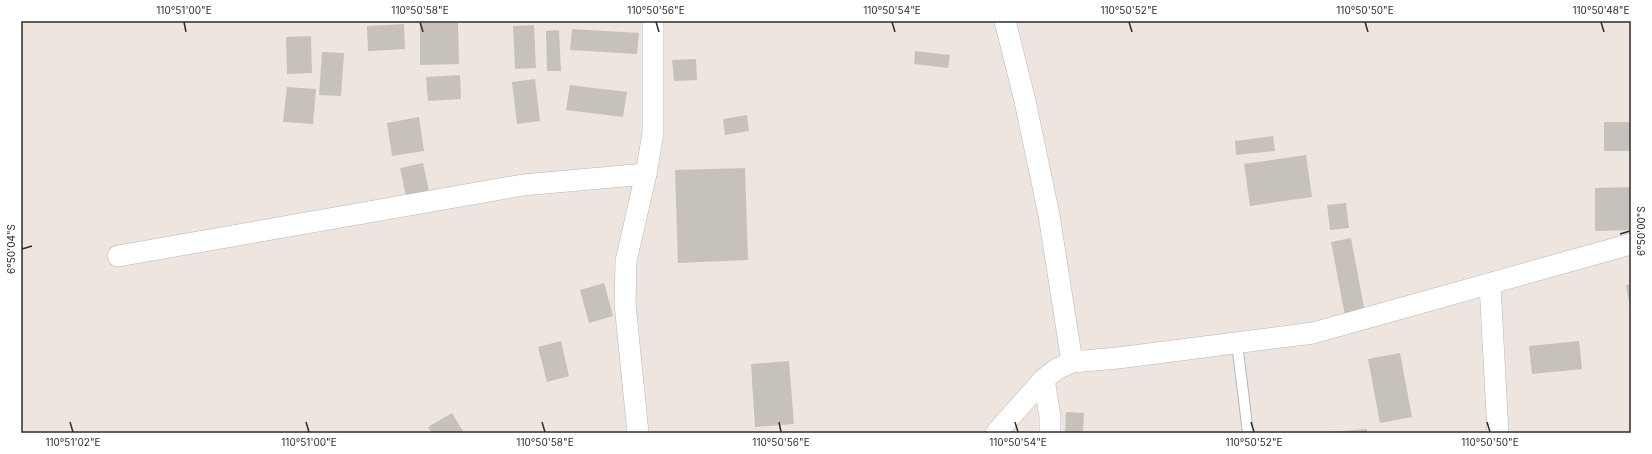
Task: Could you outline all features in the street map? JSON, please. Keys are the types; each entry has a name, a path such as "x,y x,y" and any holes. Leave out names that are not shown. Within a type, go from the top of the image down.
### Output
{"street":[{"path":"638,433 625,304 626,261 646,174 653,133 652,21"},
{"path":"1005,21 1025,101 1049,215 1072,362"},
{"path":"118,256 523,185 646,174"},
{"path":"996,433 1044,378 1057,368 1072,362 1118,358 1313,333 1490,285 1631,244"},
{"path":"1490,285 1498,433"},
{"path":"1044,378 1050,417 1050,433"}],"lane":[{"path":"1237,343 1248,433"}],"building":[{"path":"420,23 458,23 459,64 420,65"},
{"path":"404,24 405,49 368,51 367,26"},
{"path":"534,25 536,68 515,69 513,26"},
{"path":"572,29 639,33 637,54 570,50"},
{"path":"559,30 561,71 547,71 546,31"},
{"path":"311,36 312,73 287,74 286,37"},
{"path":"915,51 950,55 948,68 914,64"},
{"path":"322,52 344,53 341,96 319,95"},
{"path":"696,59 697,80 674,81 672,60"},
{"path":"460,75 461,99 428,101 426,77"},
{"path":"535,79 540,121 517,124 512,82"},
{"path":"570,85 627,92 623,117 566,110"},
{"path":"287,87 316,89 313,124 283,122"},
{"path":"747,115 749,131 725,135 723,119"},
{"path":"419,117 424,151 392,156 387,123"},
{"path":"1604,122 1631,122 1631,151 1604,151"},
{"path":"1273,136 1275,151 1236,155 1235,141"},
{"path":"1306,155 1312,197 1250,206 1244,164"},
{"path":"423,163 429,191 406,196 400,168"},
{"path":"745,168 748,260 678,263 675,170"},
{"path":"1631,187 1631,230 1595,231 1595,188"},
{"path":"1346,203 1349,228 1330,230 1327,205"},
{"path":"1351,238 1365,313 1345,316 1331,242"},
{"path":"604,283 613,316 589,323 580,290"},
{"path":"1631,284 1631,307 1630,307 1626,285"},
{"path":"561,341 569,376 547,382 538,347"},
{"path":"1579,341 1582,369 1532,374 1529,346"},
{"path":"1400,353 1412,417 1380,423 1368,359"},
{"path":"789,361 794,424 755,427 751,364"},
{"path":"1066,412 1084,413 1083,433 1065,433"},
{"path":"452,413 464,433 432,433 428,427"},
{"path":"1367,429 1367,433 1329,433 1329,432"}]}
